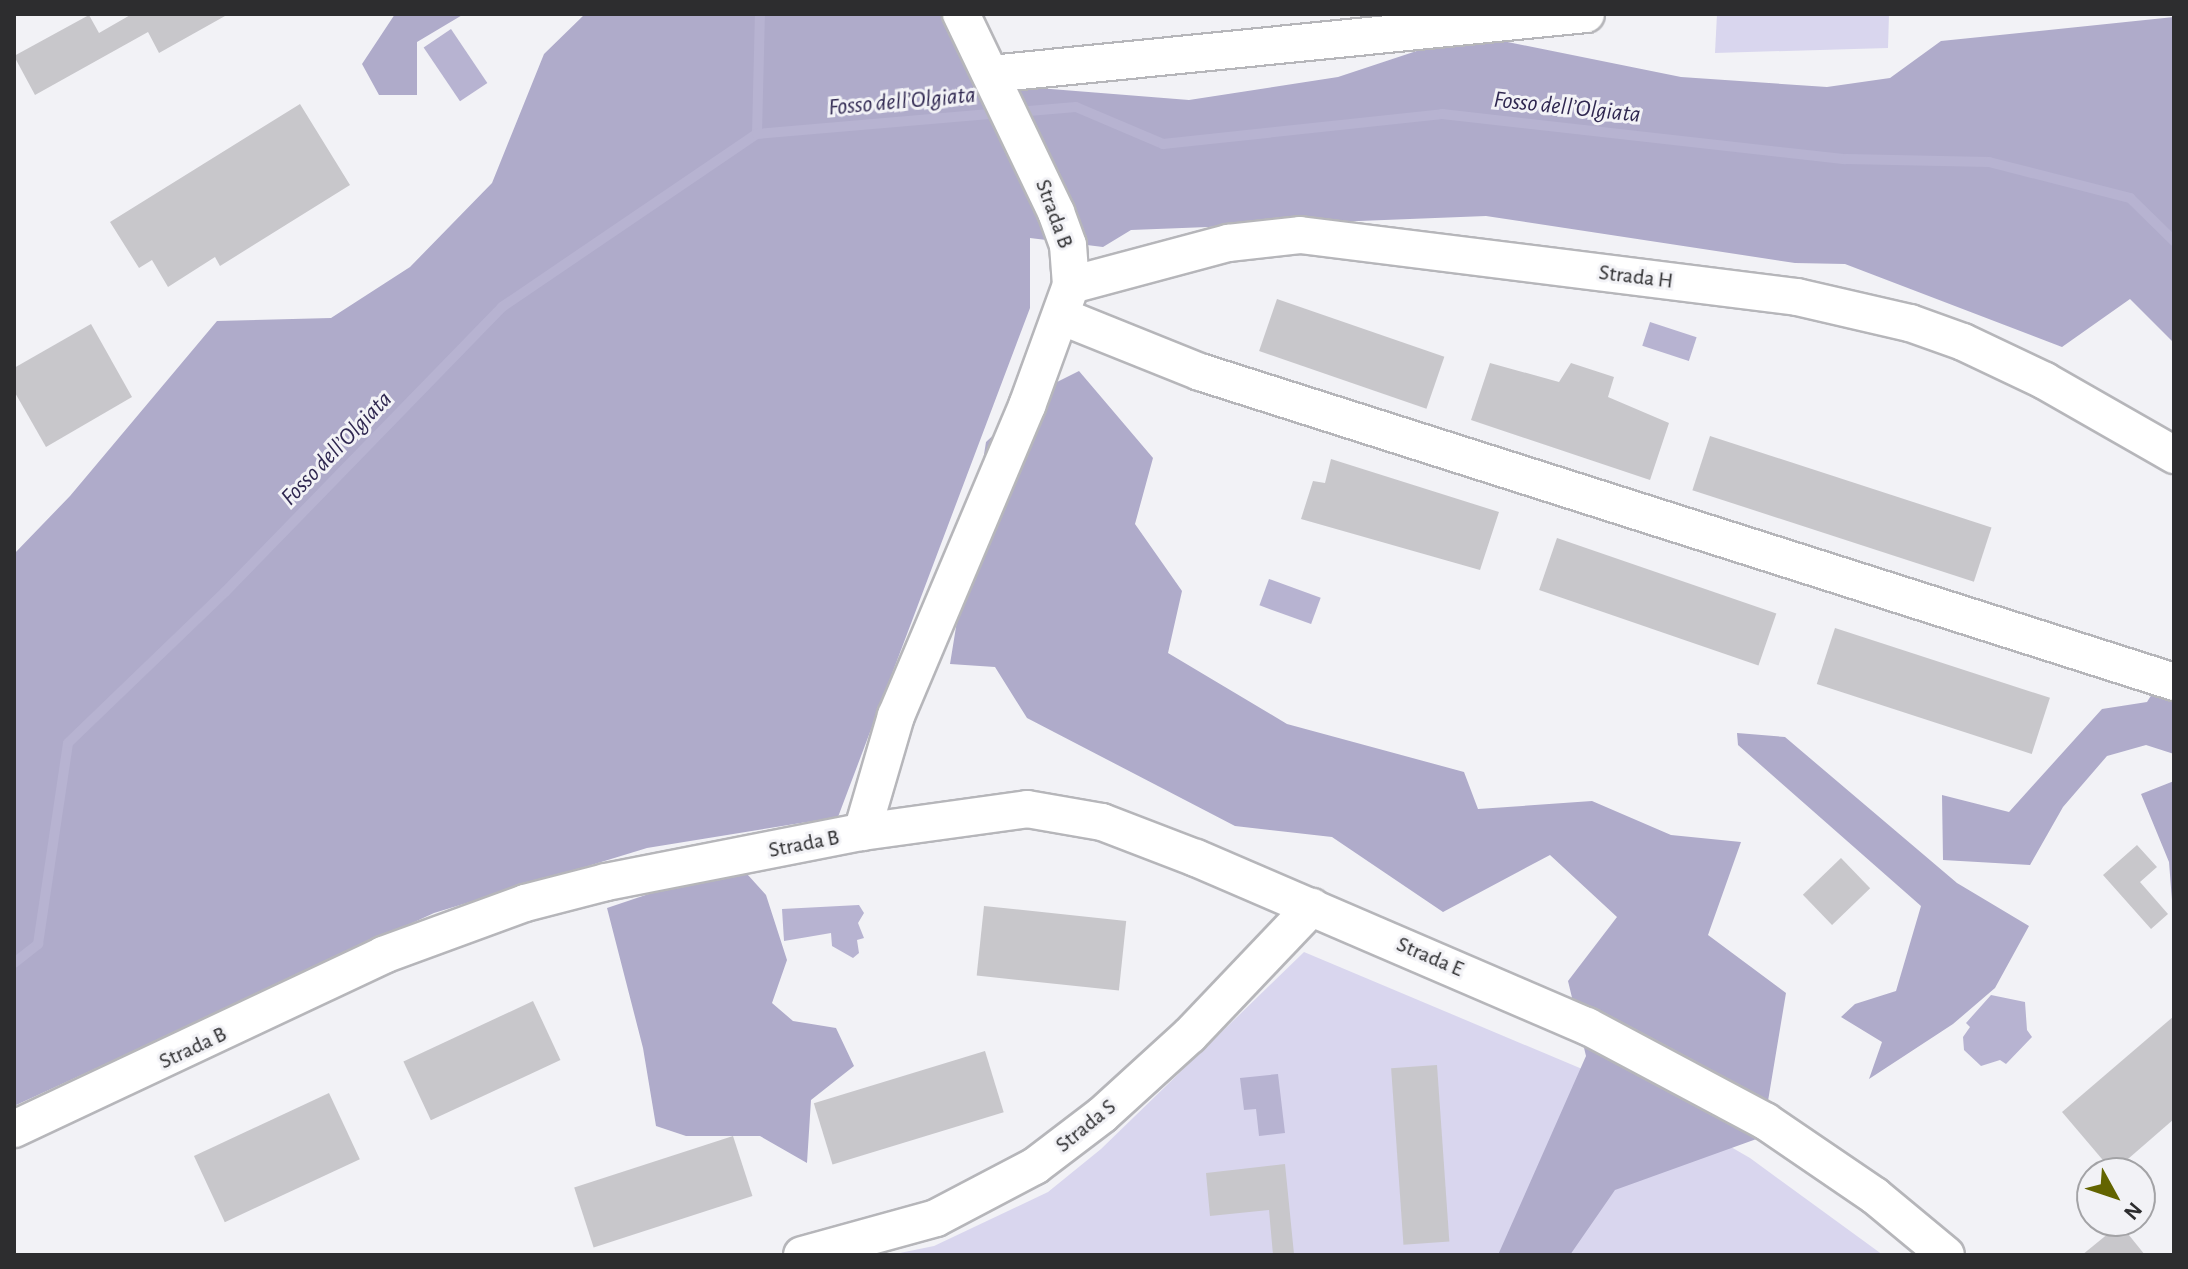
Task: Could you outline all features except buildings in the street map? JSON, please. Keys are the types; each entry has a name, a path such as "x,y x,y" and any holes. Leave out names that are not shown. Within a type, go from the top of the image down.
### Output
{"street":[{"name":"Strada B","path":"14,1129 383,955 453,928 606,882 862,832 905,693 1067,301 1063,229 961,14"},
{"path":"1003,100 1586,14"},
{"name":"Strada H","path":"1067,301 1228,243 1300,235 1797,297 1910,323 1963,342 2019,367 2174,455"},
{"path":"1067,301 1200,372 2174,682"},
{"name":"Strada E","path":"862,832 1001,809 1053,811 1102,822 1312,907 1587,1026 1753,1114 1862,1187 1946,1255"},
{"name":"Strada S","path":"802,1255 936,1218 1035,1166 1102,1115 1190,1035 1312,907"}],"shaded area":[{"path":"395,14 464,14 417,42 417,95 379,95 362,64"},
{"path":"585,14 946,14 976,83 1189,100 1338,77 1468,34 1681,77 1827,87 1890,78 1941,41 2174,17 2174,343 2130,299 2062,347 1845,264 1795,263 1486,216 1131,230 1103,247 1030,238 1030,308 838,817 647,848 434,913 14,1106 14,554 70,496 217,321 331,318 410,267 492,183 544,54"},
{"path":"1717,14 1889,14 1888,48 1715,53"},
{"path":"451,29 487,83 460,101 424,47"},
{"path":"1650,322 1697,337 1689,361 1642,346"},
{"path":"1079,371 1153,458 1135,524 1182,591 1168,653 1287,724 1464,772 1478,809 1592,801 1671,835 1741,842 1708,935 1786,993 1762,1137 1615,1190 1570,1255 1498,1255 1586,1056 1568,981 1617,917 1550,855 1443,912 1332,837 1235,826 1027,718 995,667 950,664 986,442 1041,390"},
{"path":"1269,579 1321,598 1311,624 1259,605"},
{"path":"2174,659 2174,754 2146,745 2107,756 2063,807 2030,865 1943,860 1942,795 2009,812 2102,709 2147,702"},
{"path":"1737,733 1785,737 1957,883 2029,926 1995,988 1953,1024 1869,1079 1882,1042 1841,1017 1855,1004 1896,991 1921,906 1738,745"},
{"path":"2174,781 2174,926 2169,862 2141,794"},
{"path":"738,864 766,895 787,960 772,1003 793,1021 836,1028 854,1066 811,1100 807,1163 760,1136 686,1136 656,1126 643,1048 607,908"},
{"path":"859,905 864,913 858,923 864,938 857,940 859,953 853,958 832,946 831,933 784,941 782,909"},
{"path":"1304,952 1632,1090 1750,1158 1883,1255 890,1255 934,1246 1048,1192 1101,1149"},
{"path":"1991,995 2025,1002 2027,1030 2032,1037 2006,1064 2000,1060 1981,1066 1964,1050 1963,1037 1970,1027 1966,1023"},
{"path":"1278,1074 1285,1133 1259,1136 1256,1109 1244,1110 1240,1078"}],"waterway":[{"path":"757,134 760,14"},
{"name":"Fosso dell’Olgiata","path":"1017,112 1076,107 1163,144 1442,114 1846,159 1989,162 2130,198 2174,241"},
{"name":"Fosso dell’Olgiata","path":"14,963 38,944 68,743 225,592 502,307 757,134 1001,113"}]}
